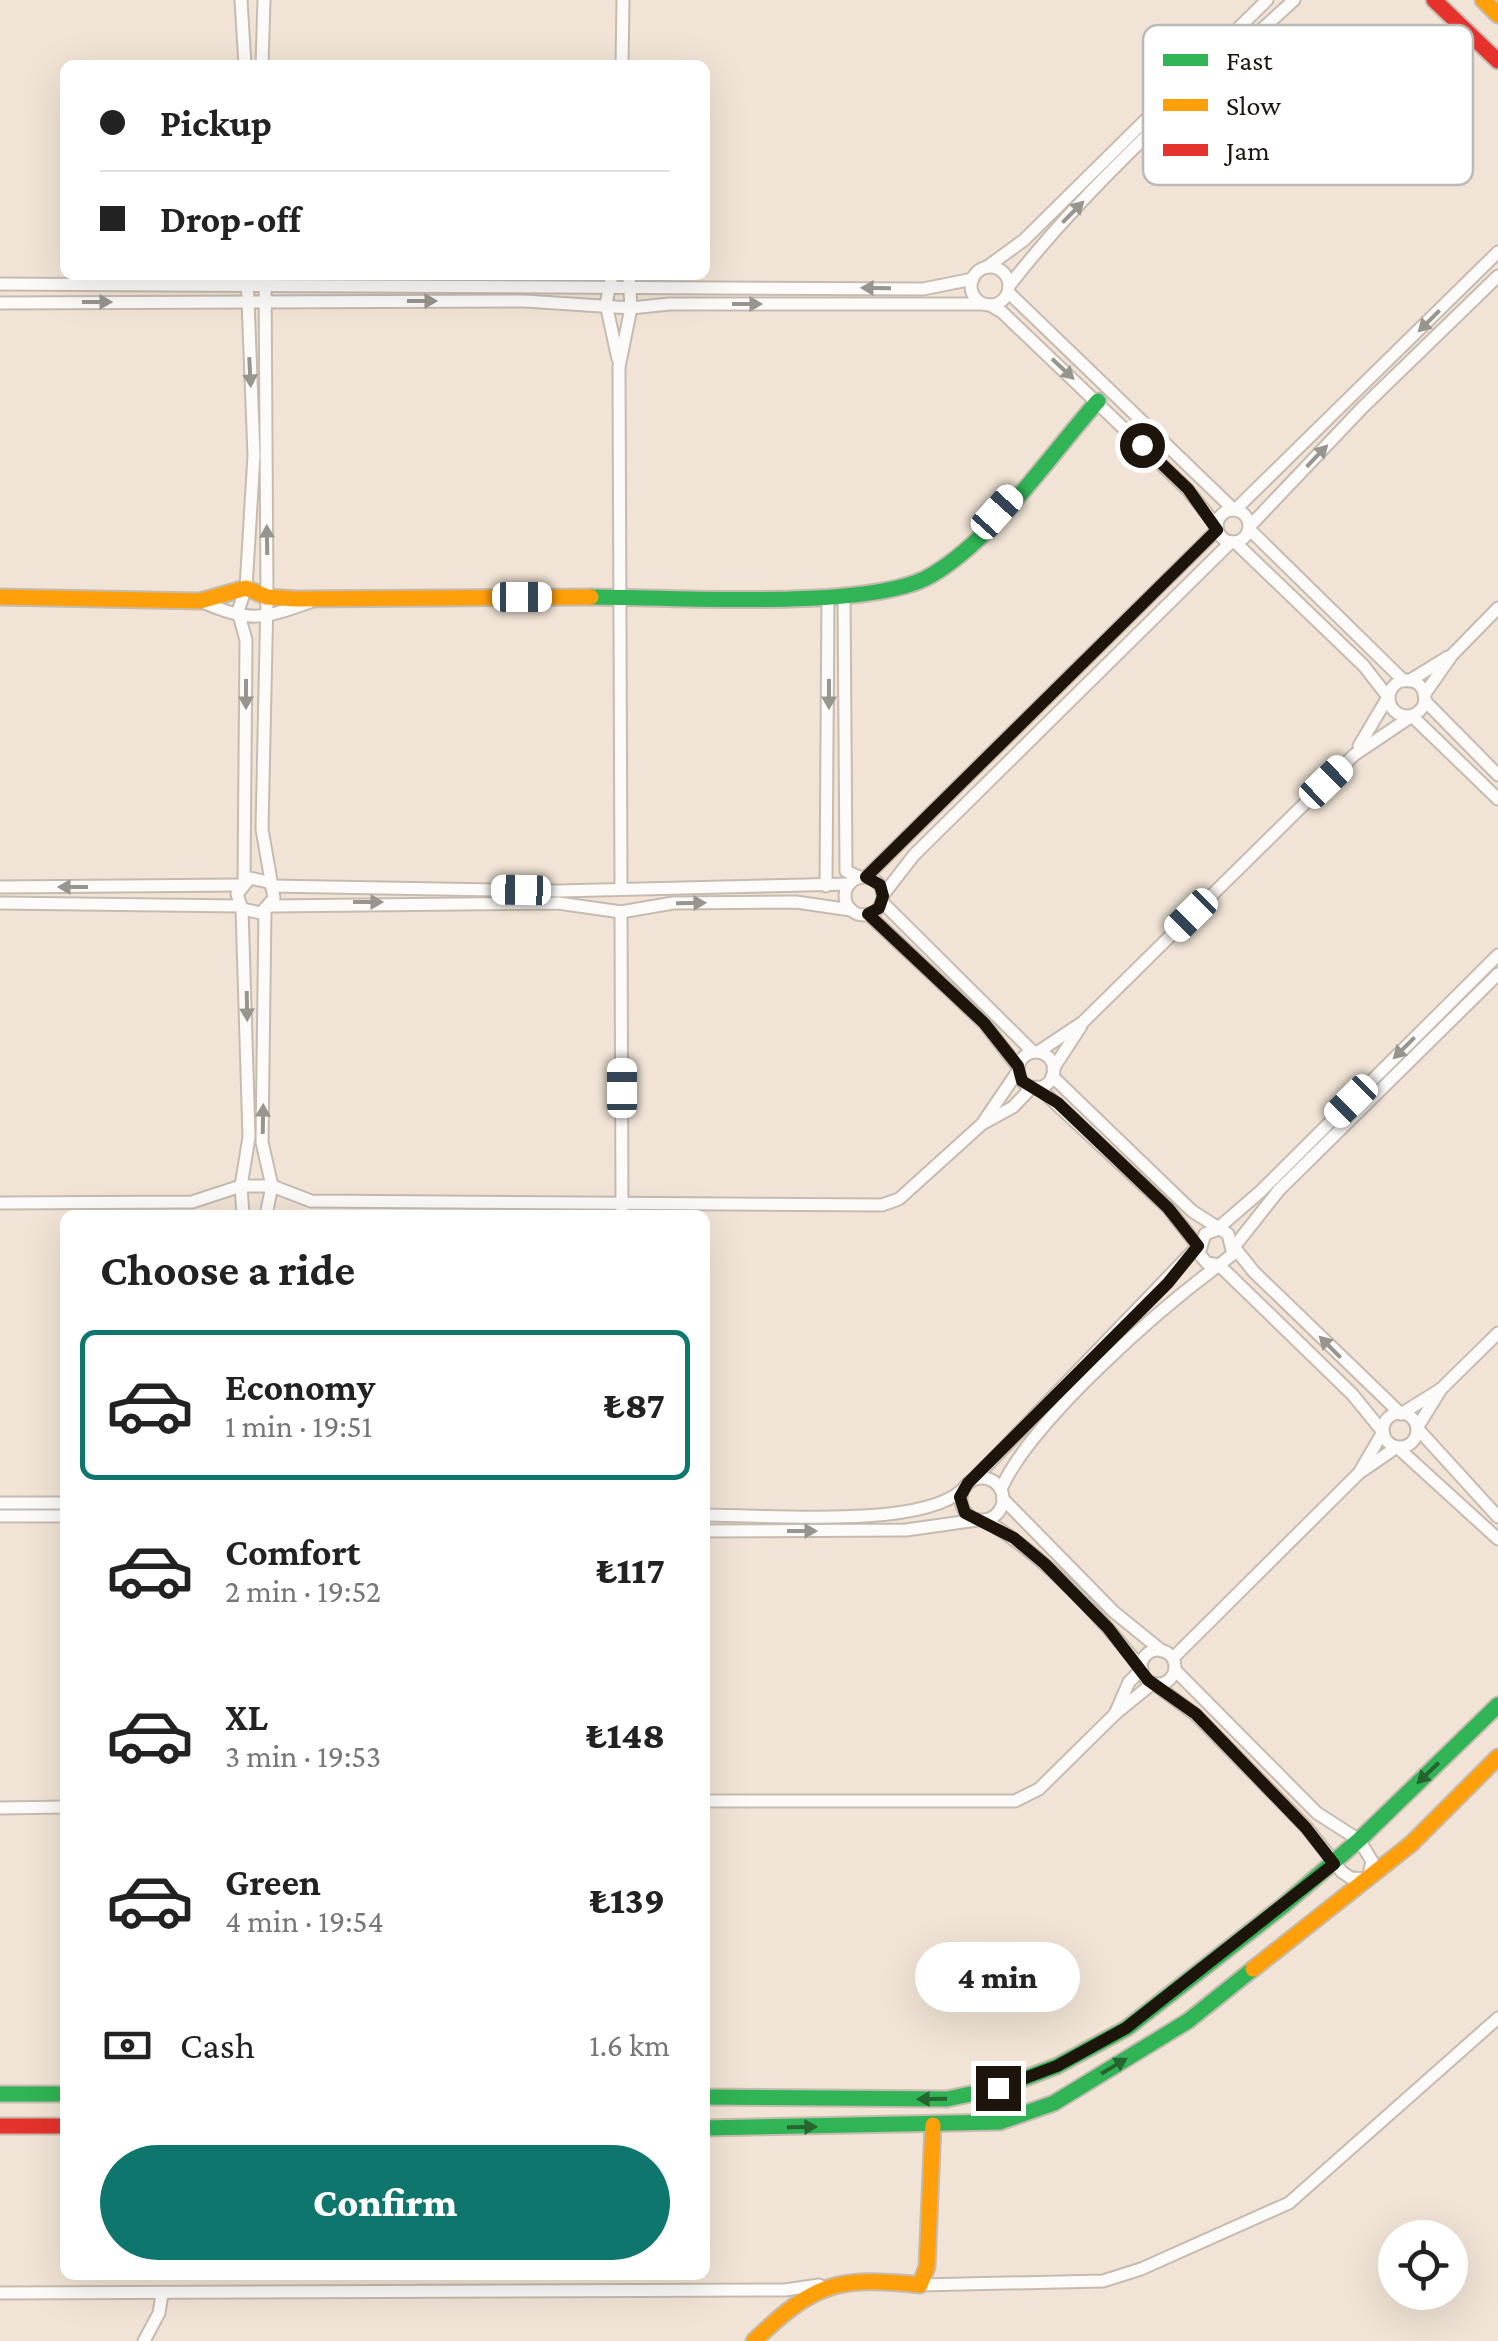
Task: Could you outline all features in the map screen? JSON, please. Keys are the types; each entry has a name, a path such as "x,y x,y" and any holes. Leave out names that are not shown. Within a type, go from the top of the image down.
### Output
{"street":[{"path":"241,0 246,60"},
{"path":"262,60 264,0"},
{"path":"622,60 624,0"},
{"path":"1241,25 1267,0"},
{"path":"1267,25 1294,0"},
{"path":"1434,0 1460,25"},
{"path":"1483,0 1498,15"},
{"path":"1473,38 1498,62"},
{"path":"267,1210 272,1186 262,1142 269,884 262,733 267,597 265,280 630,280 922,289 973,279 1024,240 1143,121"},
{"path":"1123,141 1135,151"},
{"path":"0,302 247,305 352,300 606,304 631,308 669,304 987,304 1000,302 1041,244 1143,143"},
{"path":"851,910 845,894 858,879 1121,626 1217,528 1223,513 1235,509 1498,252"},
{"path":"987,267 1005,274 1009,289 1235,509 1245,514 1250,528 1498,775"},
{"path":"868,914 914,854 1132,638 1250,528 1364,407 1498,276"},
{"path":"973,279 972,292 1002,312 1098,402 1188,489 1217,528 1364,666 1394,711 1412,716 1498,799"},
{"path":"0,284 197,280"},
{"path":"243,1210 241,1186 249,1137 241,907 246,640 240,618 246,588 254,455 246,280"},
{"path":"611,280 606,304 619,367 621,888"},
{"path":"619,367 631,308 630,280"},
{"path":"1354,396 1364,407"},
{"path":"0,597 200,600 246,588 267,597 320,598 836,596 915,584 946,563 1098,402"},
{"path":"836,596 846,870 858,879 880,885 882,899 1035,1052 1050,1060 1053,1072 1216,1230 1228,1234 1234,1247 1282,1300 1402,1414 1410,1416 1416,1428 1498,1517"},
{"path":"826,886 836,596"},
{"path":"200,600 240,618 265,618 320,598"},
{"path":"982,1124 1018,1069 1035,1052 1083,1022 1354,755 1412,716 1452,655 1498,608"},
{"path":"1121,626 1132,638"},
{"path":"1354,755 1392,688 1452,655"},
{"path":"246,733 262,733"},
{"path":"0,887 242,883 258,878 269,884 482,896 621,912 690,903 796,902 868,914 984,1023 1018,1069 1022,1081 1035,1087 1168,1208 1198,1246 1202,1259 1219,1265 1352,1394 1397,1447 1498,1539"},
{"path":"0,903 241,907 254,914 268,908 621,888 826,886 858,879"},
{"path":"114,887 115,902"},
{"path":"621,912 622,1210"},
{"path":"710,1515 893,1514 932,1509 962,1490 1198,1246 1204,1234 1216,1230 1284,1177 1443,1019 1498,955"},
{"path":"1443,1019 1498,974"},
{"path":"0,1203 192,1202 241,1186 272,1186 311,1201 622,1210 882,1204 899,1199 982,1124 1013,1106 1053,1072 1083,1022"},
{"path":"710,1531 906,1530 981,1520 998,1513 1002,1494 1023,1448 1180,1293 1230,1260 1234,1247 1284,1177"},
{"path":"710,1801 1015,1801 1039,1789 1115,1714 1154,1683 1167,1682 1170,1659 1358,1473 1397,1447 1410,1444 1441,1390 1498,1333"},
{"path":"1358,1473 1388,1418 1402,1414 1441,1390"},
{"path":"974,1479 990,1479 1114,1612 1170,1659 1317,1812 1360,1840 1372,1861 1368,1879"},
{"path":"962,1490 962,1506 1045,1564 1108,1628 1154,1683 1196,1714 1306,1828 1334,1864 1351,1878 1368,1879"},
{"path":"0,1503 60,1515"},
{"path":"0,1516 17,1509 60,1504"},
{"path":"1045,1564 1057,1553"},
{"path":"1115,1714 1128,1682 1142,1669 1146,1655 1170,1659"},
{"path":"710,2097 946,2099 998,2088 1057,2066 1126,2028 1334,1864 1498,1705"},
{"path":"710,2128 1000,2122 1054,2103 1188,2021 1411,1844 1498,1757"},
{"path":"0,1808 60,1808"},
{"path":"0,2293 785,2290 851,2277 920,2285 1103,2281 1141,2270 1289,2203 1498,2018"},
{"path":"0,2094 60,2094"},
{"path":"920,2285 927,2266 933,2125"},
{"path":"0,2126 60,2126"},
{"path":"754,2341 793,2303 823,2284"},
{"path":"144,2341 159,2312 162,2294"}],"traffic: fast":[{"path":"591,597 816,598 901,587 930,576 954,560 998,519 1098,401"},
{"path":"710,2097 947,2099 999,2088 1057,2066 1127,2028 1284,1905 1359,1840 1498,1705"},
{"path":"710,2128 1000,2122 1054,2103 1188,2021 1253,1969"},
{"path":"0,2094 60,2094"}],"traffic: slow":[{"path":"1483,0 1498,15"},
{"path":"0,597 200,601 246,588 267,597 296,599 591,597"},
{"path":"1253,1969 1411,1844 1498,1757"},
{"path":"754,2341 794,2307 828,2288 867,2282 920,2285 927,2267 933,2125"}],"traffic: jam":[{"path":"1434,0 1460,25"},
{"path":"1473,37 1498,61"},
{"path":"0,2126 60,2126"}],"route":[{"path":"998,2088 1057,2066 1126,2028 1334,1864 1306,1828 1196,1714 1143,1675 1108,1628 1045,1564 1014,1538 965,1513 960,1497 968,1483 1168,1283 1198,1246 1168,1208 1058,1103 1038,1087 1022,1081 1018,1066 984,1023 868,914 879,908 883,896 880,885 866,877 1217,530 1188,489 1142,445"}]}
